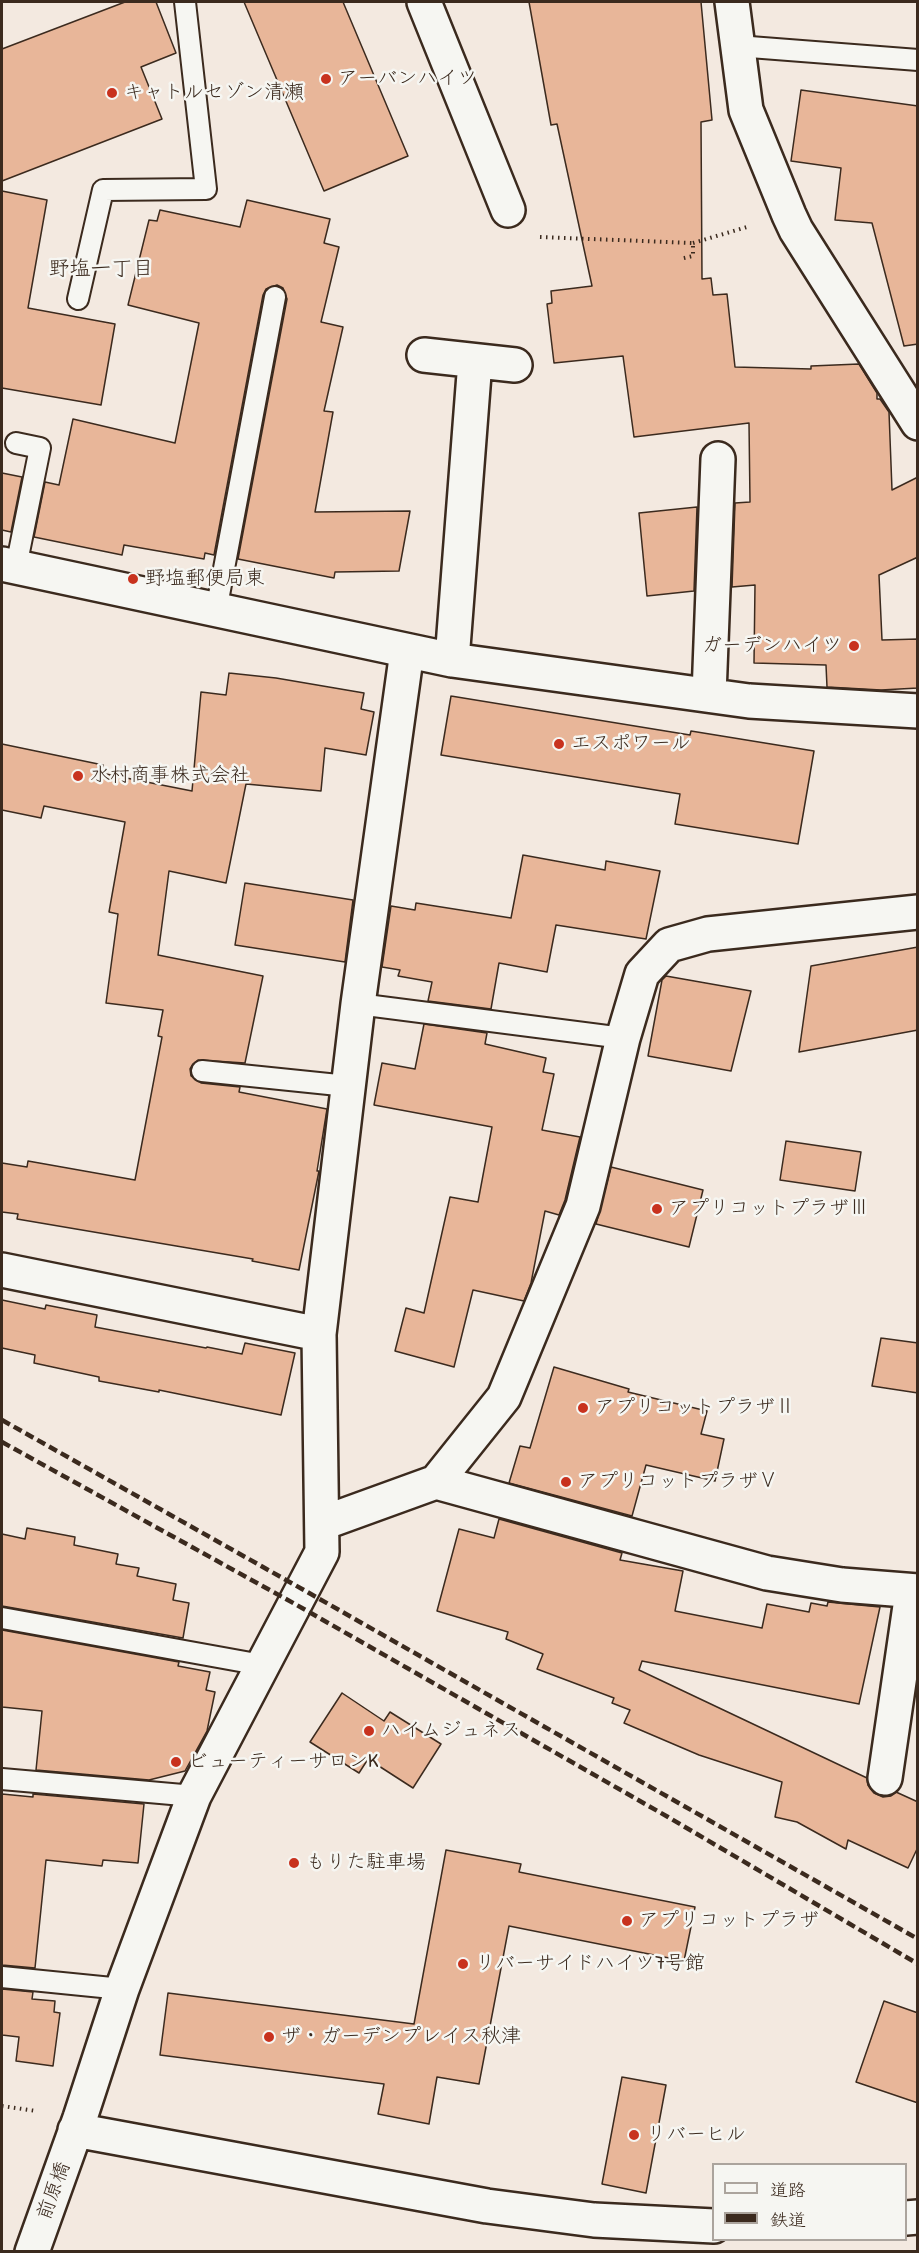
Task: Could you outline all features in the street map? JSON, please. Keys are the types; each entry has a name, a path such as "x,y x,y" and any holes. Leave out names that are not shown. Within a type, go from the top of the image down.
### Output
{"street":[{"path":"424,2 508,210"},
{"path":"732,2 746,110 789,215 796,230 918,423"},
{"path":"424,355 515,365"},
{"path":"452,660 475,361"},
{"path":"709,695 718,459"},
{"path":"9,566 452,660 749,701 918,711"},
{"name":"前原橋","path":"32,2252 122,1989 194,1796 322,1552 319,1334 358,1004 408,651"},
{"path":"323,1523 436,1482 504,1397 583,1206 623,1038 642,974 669,945 708,934 918,912"},
{"path":"2,1270 319,1334"},
{"path":"436,1482 767,1574 842,1585 915,1592 885,1778"},
{"path":"75,2130 487,2206 594,2220 712,2226"}],"lane":[{"path":"78,299 103,190 206,189 185,2"},
{"path":"738,46 918,60"},
{"path":"216,611 275,297"},
{"path":"9,566 40,448 16,443"},
{"path":"358,1004 623,1038"},
{"path":"202,1071 348,1086"},
{"path":"2,1618 262,1665"},
{"path":"2,1779 194,1796"},
{"path":"2,1977 122,1989"}],"path":[{"path":"508,210 534,237 693,243 789,215"},
{"path":"680,259 693,256 693,243"}],"building":[{"path":"125,2 156,2 176,53 141,67 162,119 2,181 2,49"},
{"name":"アーバンハイツ","path":"244,2 343,2 408,156 324,191"},
{"path":"529,2 701,2 712,120 701,122 702,279 711,278 713,295 727,294 735,367 811,369 811,366 859,364 877,393 877,399 880,399 889,412 892,490 918,477 918,557 879,575 882,640 918,639 918,688 881,690 827,687 826,665 754,663 755,585 732,587 735,503 750,502 749,423 634,437 623,356 554,363 547,304 552,303 551,291 592,286 557,124 551,125"},
{"path":"801,90 918,106 918,344 904,346 872,223 835,220 841,168 791,161"},
{"path":"2,191 47,200 28,308 115,324 101,405 2,388"},
{"path":"247,200 330,219 324,243 339,247 321,322 343,327 324,411 333,412 315,512 410,511 399,571 335,572 334,578 238,559 287,299 283,288 277,285 266,289 263,295 214,555 205,553 204,559 124,545 122,555 34,537 45,482 59,485 73,419 175,443 199,323 128,305 149,220 157,221 160,210 240,227"},
{"path":"2,473 22,477 11,532 2,530"},
{"path":"697,507 694,591 647,596 639,513"},
{"path":"229,673 276,678 364,693 361,709 374,712 366,755 325,748 321,791 246,784 226,883 169,871 158,955 263,976 245,1063 198,1060 190,1069 191,1076 201,1083 240,1087 239,1092 327,1109 317,1171 319,1171 299,1270 252,1261 253,1259 17,1219 18,1214 2,1212 2,1163 27,1167 28,1161 135,1180 162,1037 158,1036 163,1010 106,1003 118,914 109,912 125,822 44,806 41,818 2,810 2,744 103,765 101,773 192,791 201,692 226,695"},
{"path":"451,696 690,735 691,731 814,751 798,844 675,824 680,794 441,755"},
{"path":"523,855 605,870 606,861 660,871 646,939 556,925 547,972 499,963 491,1009 428,1001 432,982 398,976 400,970 382,967 391,906 415,910 416,903 511,918"},
{"path":"245,883 353,900 345,962 235,945"},
{"path":"918,947 918,1030 799,1052 811,966"},
{"path":"666,976 751,991 731,1071 648,1056 662,980"},
{"path":"424,1024 487,1033 485,1044 546,1058 543,1072 554,1074 542,1130 580,1137 565,1200 559,1215 545,1211 531,1283 524,1301 473,1290 454,1367 395,1351 406,1308 424,1313 450,1197 478,1202 492,1127 374,1105 382,1063 415,1069"},
{"path":"786,1141 861,1152 855,1191 780,1180"},
{"name":"アプリコットプラザⅢ","path":"611,1167 703,1190 689,1247 596,1224"},
{"path":"2,1300 45,1309 46,1305 97,1315 95,1327 206,1348 242,1354 245,1343 295,1353 281,1415 159,1390 159,1392 99,1381 99,1377 34,1363 35,1355 2,1348"},
{"path":"881,1338 918,1343 918,1393 872,1386"},
{"path":"554,1367 629,1389 628,1392 707,1411 701,1434 724,1439 715,1481 646,1465 632,1516 509,1483 520,1446 530,1448"},
{"path":"499,1519 622,1553 620,1560 683,1571 675,1611 762,1628 767,1604 809,1612 811,1603 827,1606 828,1602 880,1607 859,1704 642,1661 639,1670 867,1778 868,1785 874,1793 883,1797 891,1796 896,1792 918,1802 918,1847 908,1868 848,1840 846,1849 797,1822 775,1817 782,1782 699,1755 624,1723 630,1710 612,1703 614,1698 537,1669 543,1654 506,1639 508,1632 437,1611 459,1529 494,1538"},
{"path":"27,1528 75,1537 74,1545 118,1554 116,1564 139,1568 137,1576 176,1584 173,1600 189,1603 183,1638 2,1606 2,1534 25,1539"},
{"path":"2,1630 179,1662 178,1666 210,1672 206,1690 215,1692 207,1731 185,1771 149,1780 36,1770 42,1711 2,1707"},
{"name":"ハイムジュネス","path":"342,1693 384,1721 390,1712 441,1744 413,1788 368,1759 359,1773 310,1742"},
{"path":"2,1794 33,1797 33,1794 144,1804 138,1863 103,1860 102,1866 46,1860 35,1968 2,1965"},
{"path":"446,1850 521,1864 519,1872 695,1907 684,1961 509,1926 479,2084 437,2077 429,2124 378,2114 384,2084 160,2055 168,1993 414,2024"},
{"path":"2,1989 33,1992 32,1999 55,2001 54,2012 60,2013 53,2066 16,2061 19,2037 2,2035"},
{"path":"884,2001 918,2013 918,2103 856,2082"},
{"name":"リバーヒル","path":"622,2077 666,2085 646,2193 602,2184"}],"railway":[{"path":"2,1420 918,1939"},
{"path":"2,1442 295,1604 668,1817 918,1964"}],"place":[{"name":"アーバンハイツ","path":"326,79"},
{"name":"キャトルセゾン清瀬","path":"112,93"},
{"name":"野塩郵便局東","path":"133,579"},
{"name":"ガーデンハイツ","path":"854,646"},
{"name":"エスポワール","path":"559,744"},
{"name":"水村商事株式会社","path":"78,776"},
{"name":"アプリコットプラザⅢ","path":"657,1209"},
{"name":"アプリコットプラザⅡ","path":"583,1408"},
{"name":"アプリコットプラザⅤ","path":"566,1482"},
{"name":"ハイムジュネス","path":"369,1731"},
{"name":"ビューティーサロンK","path":"176,1762"},
{"name":"もりた駐車場","path":"294,1863"},
{"name":"アプリコットプラザ","path":"627,1921"},
{"name":"リバーサイドハイツ7号館","path":"463,1964"},
{"name":"ザ・ガーデンプレイス秋津","path":"269,2037"},
{"name":"リバーヒル","path":"634,2135"}],"district":[{"name":"野塩一丁目","path":"101,269"}]}
